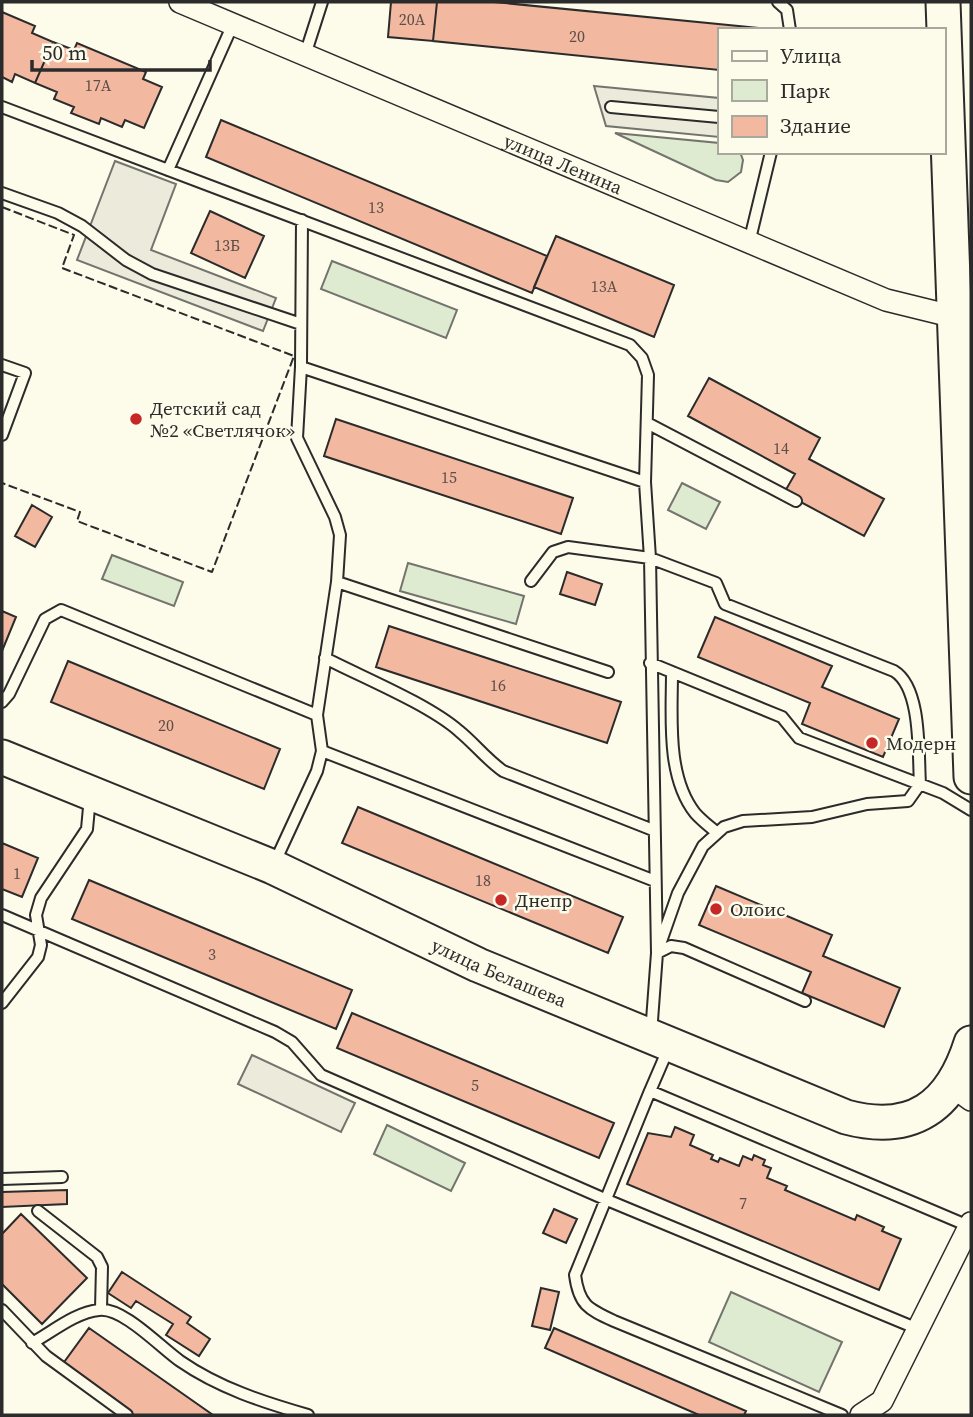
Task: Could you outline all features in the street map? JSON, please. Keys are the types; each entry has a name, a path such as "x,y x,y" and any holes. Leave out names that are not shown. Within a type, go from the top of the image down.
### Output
{"main road":[{"path":"943,2 944,28"},
{"path":"945,50 956,315 965,422 971,777"},
{"name":"улица Белашева","path":"2,757 273,867 478,965 819,1107 869,1123 892,1123 914,1117 962,1093 964,1066 971,1042"}],"street":[{"name":"улица Ленина","path":"180,2 886,300 956,315"},
{"path":"861,1415 882,1401 971,1225"}],"lane":[{"path":"305,55 322,2"},
{"path":"778,2 788,10 790,28"},
{"path":"168,170 233,24"},
{"path":"2,107 630,345 642,358 648,375 649,424 645,482 650,558 653,830 660,1040 650,1091 575,1275 578,1296 590,1310 842,1415"},
{"path":"611,107 718,117"},
{"path":"749,243 771,154"},
{"path":"2,193 58,213 82,226 126,260 152,274 301,324"},
{"path":"273,867 317,771 322,751 317,715 337,582 340,535 335,517 297,438 301,367 302,220"},
{"path":"2,365 25,373 2,435"},
{"path":"301,367 645,482"},
{"path":"649,424 796,501"},
{"path":"531,581 553,552 568,547 650,558 716,583 725,604 904,677 909,687 916,723 920,784 908,801 867,804 812,817 743,821 716,832 703,846 678,893 657,953"},
{"path":"337,582 608,672"},
{"path":"2,702 9,694 46,619 61,610 317,715"},
{"path":"326,658 459,730 488,761 503,771 653,830"},
{"path":"650,663 782,717 799,738 920,784 971,810"},
{"path":"672,672 676,764 682,790 695,813 716,832"},
{"path":"322,751 655,881"},
{"path":"2,1003 38,957 39,932 36,915 41,898 87,829 90,791"},
{"path":"2,915 275,1032 292,1042 321,1075 607,1200 918,1329"},
{"path":"657,953 671,946 684,948 805,1001"},
{"path":"650,1091 971,1225"},
{"path":"2,1179 62,1177"},
{"path":"38,1211 97,1257 102,1267 101,1309"},
{"path":"32,1343 84,1314 101,1309 119,1314 180,1361 223,1386 308,1415"},
{"path":"2,1310 32,1343 127,1415"}],"green space":[{"path":"615,133 718,143 718,154 741,154 743,160 741,172 728,182 716,180"},
{"path":"332,261 457,310 446,338 321,289"},
{"path":"682,483 720,502 706,529 668,510"},
{"path":"112,555 183,582 174,606 102,579"},
{"path":"408,563 524,596 516,624 400,591"},
{"path":"387,1125 465,1163 451,1191 374,1154"},
{"path":"731,1292 842,1342 819,1392 709,1342"}],"shaded area":[{"path":"594,86 718,98 718,137 606,126"},
{"path":"115,161 176,184 151,250 276,298 263,331 77,260"},
{"path":"252,1055 355,1103 341,1132 238,1084"}],"building":[{"path":"391,2 437,2 433,41 388,37"},
{"path":"437,2 494,2 758,28 718,28 718,70 433,41"},
{"path":"2,12 35,26 32,33 53,42 35,83 15,74 12,82 2,77"},
{"path":"53,42 74,50 77,43 146,72 143,79 162,87 144,128 125,120 122,127 101,118 99,124 71,113 74,107 54,99 57,92 35,83"},
{"path":"221,120 547,256 532,293 206,157"},
{"path":"210,211 264,236 245,278 191,253"},
{"path":"556,236 674,285 654,337 534,287"},
{"path":"709,378 820,438 809,459 884,499 864,536 784,493 795,474 688,416"},
{"path":"336,419 573,498 561,534 324,456"},
{"path":"32,505 52,517 35,547 15,536"},
{"path":"567,572 602,584 595,605 560,594"},
{"path":"2,611 16,617 2,651"},
{"path":"715,617 832,666 822,687 899,719 883,757 802,724 810,703 698,657"},
{"path":"389,626 621,702 607,743 376,667"},
{"path":"68,661 280,749 264,789 51,702"},
{"path":"358,807 623,917 608,953 342,843"},
{"path":"2,843 38,858 22,897 2,889"},
{"path":"89,880 352,990 336,1029 72,919"},
{"path":"716,886 832,935 823,956 900,988 884,1027 802,993 811,972 699,925"},
{"path":"352,1013 614,1123 599,1158 337,1048"},
{"path":"675,1127 694,1135 690,1145 713,1155 711,1159 718,1162 720,1158 739,1166 743,1156 752,1160 754,1155 765,1160 763,1165 771,1168 767,1178 787,1186 785,1190 855,1220 857,1215 884,1227 882,1231 901,1239 879,1290 627,1184 648,1133 671,1137"},
{"path":"67,1190 67,1204 2,1207 2,1192"},
{"path":"554,1209 577,1219 566,1243 543,1233"},
{"path":"21,1214 87,1278 42,1324 2,1284 2,1234"},
{"path":"122,1272 191,1317 187,1323 210,1339 199,1356 166,1335 173,1324 136,1301 131,1308 108,1293"},
{"path":"541,1288 559,1292 550,1330 532,1326"},
{"path":"89,1328 213,1415 133,1415 62,1365"},
{"path":"554,1328 746,1411 744,1415 699,1415 545,1348"}],"fence":[{"path":"2,207 74,235 62,268 294,356 212,572 77,521 80,512 2,483"}],"place":[{"name":"Детский сад №2 «Светлячок»","path":"136,419"},
{"name":"Модерн","path":"872,743"},
{"name":"Днепр","path":"501,900"},
{"name":"Олоис","path":"716,909"}]}
